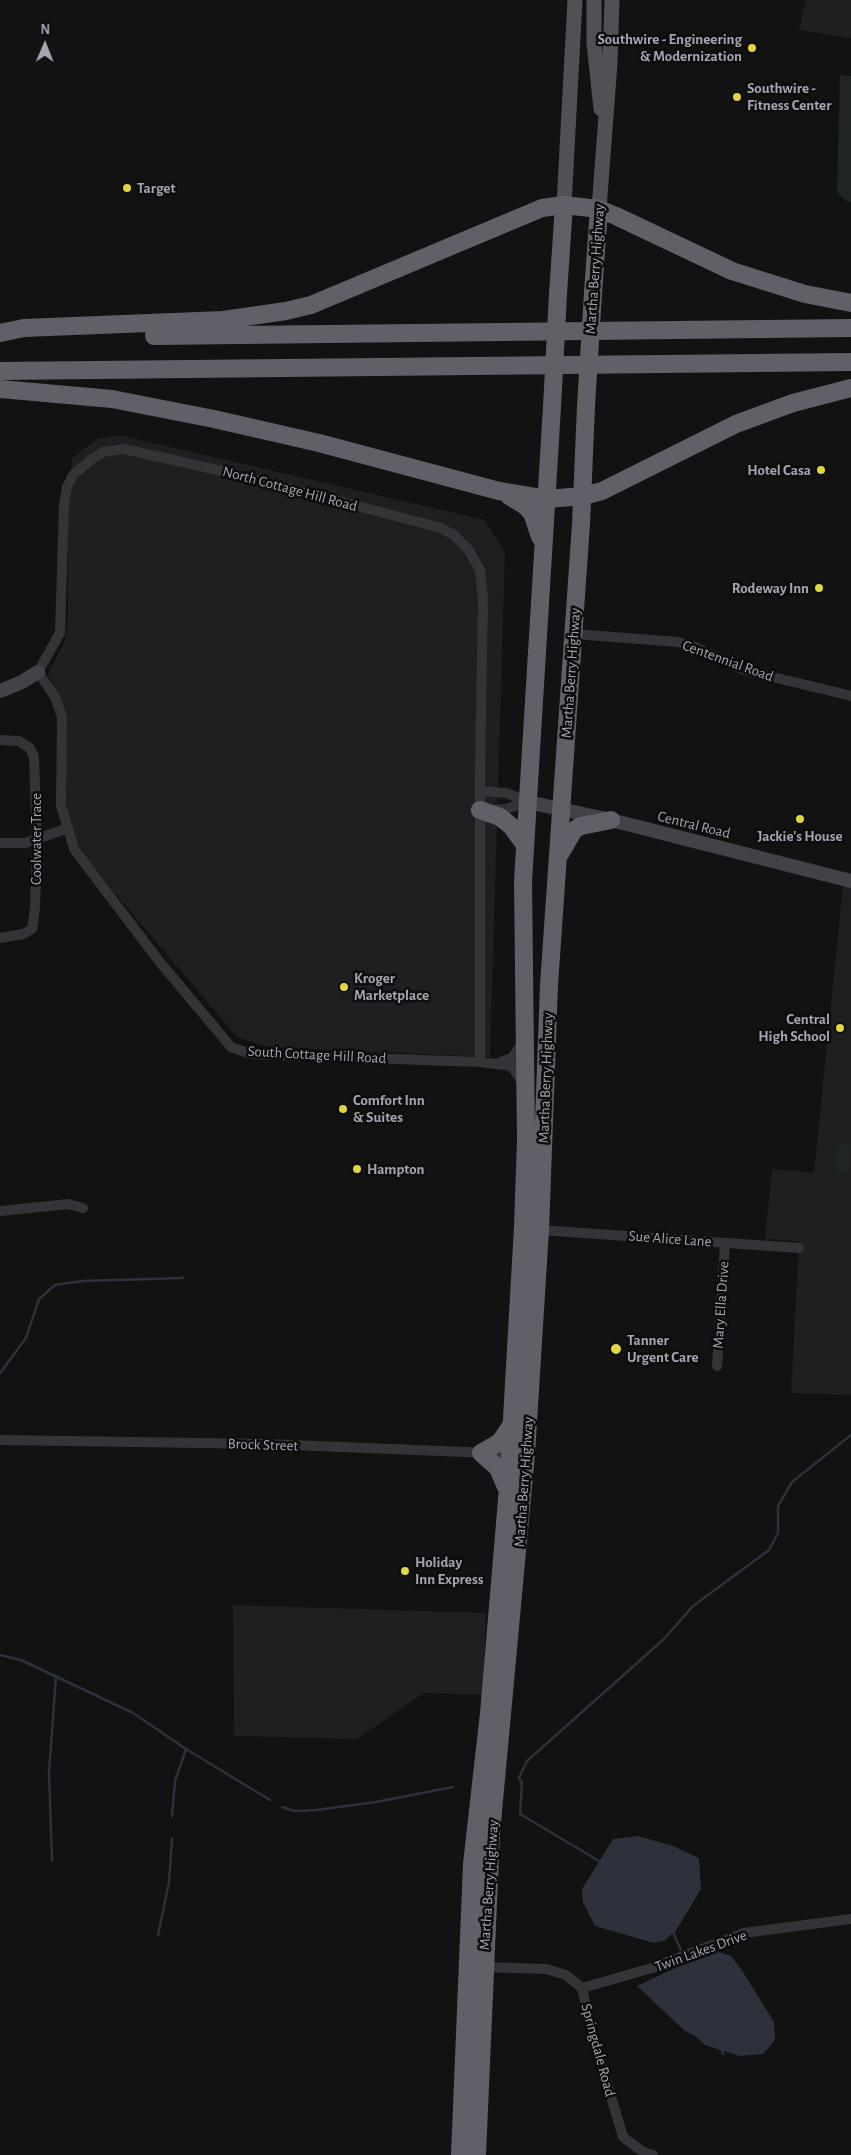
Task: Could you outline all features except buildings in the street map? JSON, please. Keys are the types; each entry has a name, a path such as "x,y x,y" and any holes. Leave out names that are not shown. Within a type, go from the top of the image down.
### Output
{"highway":[{"path":"0,333 24,328 223,320 286,312 311,306 542,208 564,205 599,209 732,271 805,294 851,303"},
{"name":"Martha Berry Highway","path":"477,2155 472,1864 489,1713 508,1493 518,1454 512,1424 532,1229 524,1040 523,909 525,845 564,205"},
{"name":"Martha Berry Highway","path":"460,2155 475,1966 491,1833 574,634 599,209"},
{"path":"0,337 851,328"},
{"path":"0,371 851,362"},
{"path":"0,389 112,399 214,419 499,491 547,499 583,496 602,491 736,424 793,404 851,388"},
{"path":"499,491 519,501 532,513 536,519 543,549"},
{"path":"480,810 500,817 511,826 525,845"},
{"path":"558,859 574,830 581,826 611,820"},
{"path":"508,1493 498,1468 481,1453 500,1442 512,1424"}],"main road":[{"name":"Martha Berry Highway","path":"564,205 574,16 573,0"},
{"path":"594,0 596,69 605,132"},
{"name":"Martha Berry Highway","path":"599,209 612,0"}],"street":[{"name":"North Cottage Hill Road","path":"38,672 60,634 66,487 83,464 102,452 124,450 141,452 438,527 454,535 468,549 480,570 483,600 480,792"},
{"name":"Centennial Road","path":"574,634 678,642 693,646 744,670 851,696"},
{"path":"0,691 22,682 38,672"},
{"name":"South Cottage Hill Road","path":"38,672 55,697 62,717 61,805 66,829 74,849 165,968 231,1047 251,1054 498,1062"},
{"name":"Coolwater Trace","path":"0,740 20,741 30,748 34,757 37,840 34,922 32,929 23,934 0,938"},
{"name":"Central Road","path":"480,792 506,793 528,802 561,807 851,881"},
{"path":"480,792 480,1062"},
{"name":"Central Road","path":"480,810 506,809 528,802"},
{"path":"0,843 25,843 66,829"},
{"path":"498,1062 512,1058 524,1040"},
{"path":"498,1062 512,1066 525,1088"},
{"path":"0,1211 68,1204 83,1208"},
{"name":"Sue Alice Lane","path":"532,1229 800,1248"},
{"name":"Mary Ella Drive","path":"717,1366 724,1243"},
{"name":"Brock Street","path":"0,1440 267,1444 518,1454"},
{"name":"Twin Lakes Drive","path":"582,1988 652,1968 744,1933 851,1919"},
{"name":"Springdale Road","path":"475,1966 546,1969 566,1976 582,1988 596,2050 623,2137 643,2152 653,2155"}],"shaded area":[{"path":"806,0 851,0 851,38 799,30"},
{"path":"840,75 851,76 851,202 846,201 837,193"},
{"path":"119,435 485,520 505,552 490,1057 268,1047 237,1037 91,865 79,848 67,814 65,791 67,727 64,710 48,674 66,639 68,611 68,507 72,458 97,439"},
{"name":"Central High School","path":"843,885 851,887 851,1395 791,1393 799,1241 765,1239 772,1169 814,1173"},
{"path":"838,1142 851,1144 849,1173 835,1172"},
{"path":"233,1605 486,1613 483,1695 424,1693 357,1739 234,1736"},
{"path":"638,1836 673,1846 699,1858 701,1889 674,1934 670,1935 666,1940 654,1943 595,1926 583,1902 582,1889 613,1839"},
{"path":"719,1952 731,1956 774,2022 775,2040 763,2054 740,2056 705,2045 694,2035 685,2031 637,1986 675,1968"}],"waterway":[{"path":"0,1373 26,1338 39,1299 55,1285 82,1281 183,1278"},
{"path":"599,1861 520,1814 522,1783 519,1778 527,1761 664,1639 693,1606 769,1550 778,1533 778,1506 792,1482 851,1435"},
{"path":"0,1655 21,1660 133,1713 186,1749 270,1800"},
{"path":"52,1861 49,1773 56,1676"},
{"path":"172,1816 175,1781 186,1749"},
{"path":"282,1807 294,1811 316,1810 376,1802 453,1787"},
{"path":"158,1935 169,1882 172,1839"},
{"path":"674,1934 682,1953"},
{"path":"722,2050 723,2054"}],"place":[{"name":"Southwire - Engineering & Modernization","path":"752,48"},
{"name":"Southwire - Fitness Center","path":"737,97"},
{"name":"Target","path":"127,188"},
{"name":"Hotel Casa","path":"821,470"},
{"name":"Rodeway Inn","path":"819,588"},
{"name":"Jackie's House","path":"800,819"},
{"name":"Kroger Marketplace","path":"344,987"},
{"name":"Central High School","path":"840,1028"},
{"name":"Comfort Inn & Suites","path":"343,1109"},
{"name":"Hampton","path":"357,1169"},
{"name":"Tanner Urgent Care","path":"616,1349"},
{"name":"Holiday Inn Express","path":"405,1571"}]}
